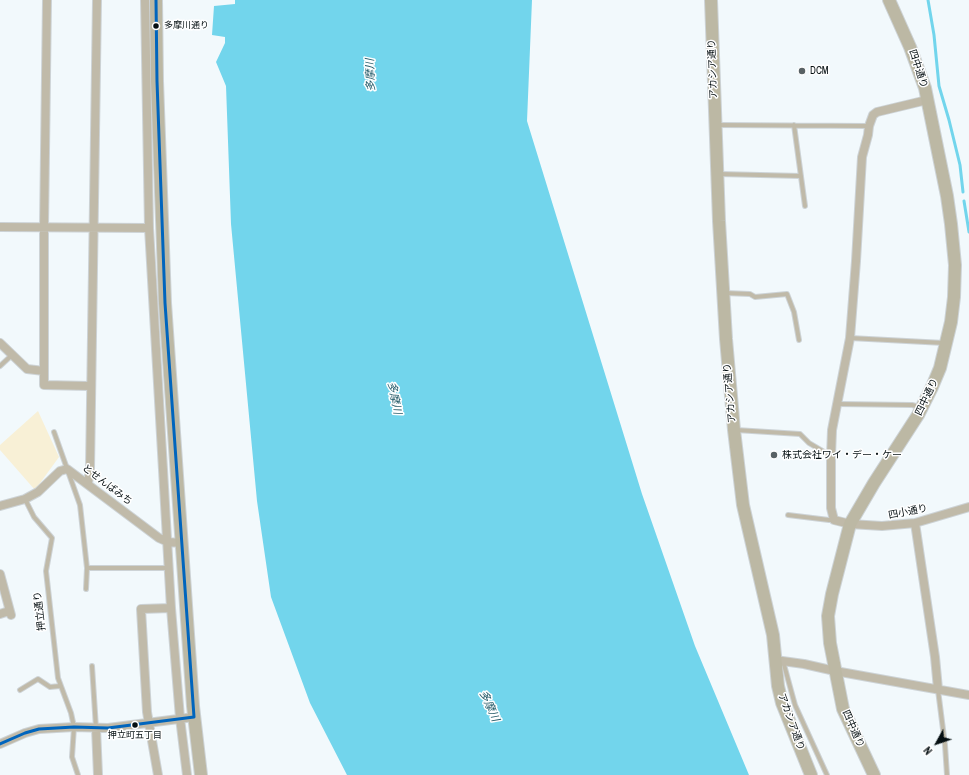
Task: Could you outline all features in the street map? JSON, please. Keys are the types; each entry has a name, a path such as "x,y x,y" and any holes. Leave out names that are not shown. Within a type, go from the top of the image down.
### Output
{"street":[{"path":"47,0 44,228 44,385 90,386"},
{"path":"88,483 90,470 90,386 97,0"},
{"path":"145,0 149,228 168,542 168,568 180,718 187,775"},
{"path":"156,0 157,89 164,302 194,717 201,775"},
{"name":"アカシア通り","path":"711,0 723,294 734,430 743,505 779,661 778,686 782,703 811,775"},
{"name":"四中通り","path":"874,775 844,709 830,643 828,616 832,594 850,524 922,408 940,368 951,322 955,265 947,196 925,88 910,46 889,0"},
{"path":"834,520 831,508 832,430 850,338 862,157 869,126 876,112 927,100"},
{"path":"0,227 149,228"},
{"path":"0,343 27,369 44,371"},
{"name":"とせんばみち","path":"0,506 25,499 38,492 60,471 67,469 88,483 159,538 168,542 181,543"},
{"name":"四小通り","path":"834,520 850,524 882,526 915,523 969,506"},
{"path":"915,523 935,657 938,689"},
{"path":"0,574 10,613 0,614"},
{"path":"158,775 149,722 142,609 171,608"},
{"path":"779,661 804,664 969,695"},
{"path":"0,744 25,733 39,729 74,727 114,728 194,717"},
{"path":"96,728 98,775"}],"lane":[{"path":"715,125 869,126"},
{"path":"794,125 805,206"},
{"path":"717,174 801,176"},
{"path":"723,294 750,294 755,298 787,294 794,312 799,340"},
{"path":"850,338 946,344"},
{"path":"0,366 12,355"},
{"path":"837,404 912,405 922,408"},
{"path":"734,430 800,434 809,442 831,456"},
{"path":"54,432 80,505 87,568 86,589"},
{"name":"押立通り","path":"25,499 34,517 52,538 46,571 58,678 71,713 74,727"},
{"path":"788,515 834,520"},
{"path":"87,568 168,568"},
{"path":"779,661 795,705 827,775"},
{"path":"92,666 96,728"},
{"path":"20,690 38,679 50,687 60,686"},
{"path":"938,689 947,775"},
{"path":"74,727 71,751 78,775"}],"shaded area":[{"path":"38,411 59,457 35,490 0,450 0,445"}],"water":[{"name":"多摩川","path":"235,0 532,0 527,121 642,494 695,646 749,775 347,775 310,703 271,597 257,501 231,224 226,86 216,62 225,43 225,37 212,35 214,6 235,4"}],"waterway":[{"path":"928,0 934,35 939,86 960,165 963,192"},
{"path":"964,201 969,232"}],"transit line":[{"path":"0,744 25,733 39,729 74,727 108,728 194,717 165,303 157,81 156,0"}],"place":[{"name":"多摩川通り","path":"156,26"},
{"name":"DCM","path":"802,71"},
{"name":"株式会社ワイ・デー・ケー","path":"774,455"},
{"name":"押立町五丁目","path":"135,725"}]}
